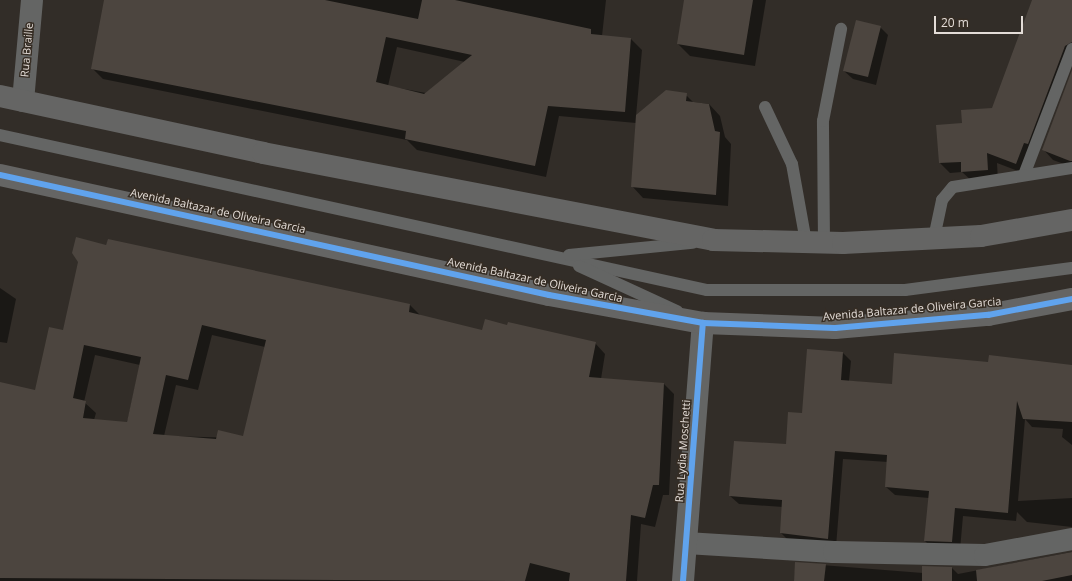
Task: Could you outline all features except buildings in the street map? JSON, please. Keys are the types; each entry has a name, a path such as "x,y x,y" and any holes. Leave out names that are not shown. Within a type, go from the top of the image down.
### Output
{"main road":[{"path":"0,96 263,153 713,240 815,242 981,236 1072,220"},
{"name":"Avenida Baltazar de Oliveira Garcia","path":"0,175 549,295 703,323 835,328 988,315 1072,299"}],"street":[{"name":"Rua Braille","path":"23,100 32,0"},
{"name":"Rua Lydia Moschetti","path":"683,581 703,323"},
{"path":"686,543 834,552 986,556 1072,539"}],"lane":[{"path":"815,242 823,121 841,29"},
{"path":"1024,175 1072,49"},
{"path":"765,107 792,164 815,242"},
{"path":"0,135 707,290 905,290 1072,268"},
{"path":"934,238 942,200 952,187 1072,168"},
{"path":"558,257 713,240"},
{"path":"558,257 703,323"}],"cycle path":[{"path":"0,175 549,295 703,323 835,328 988,315 1072,299"},
{"path":"683,581 703,323"}]}
